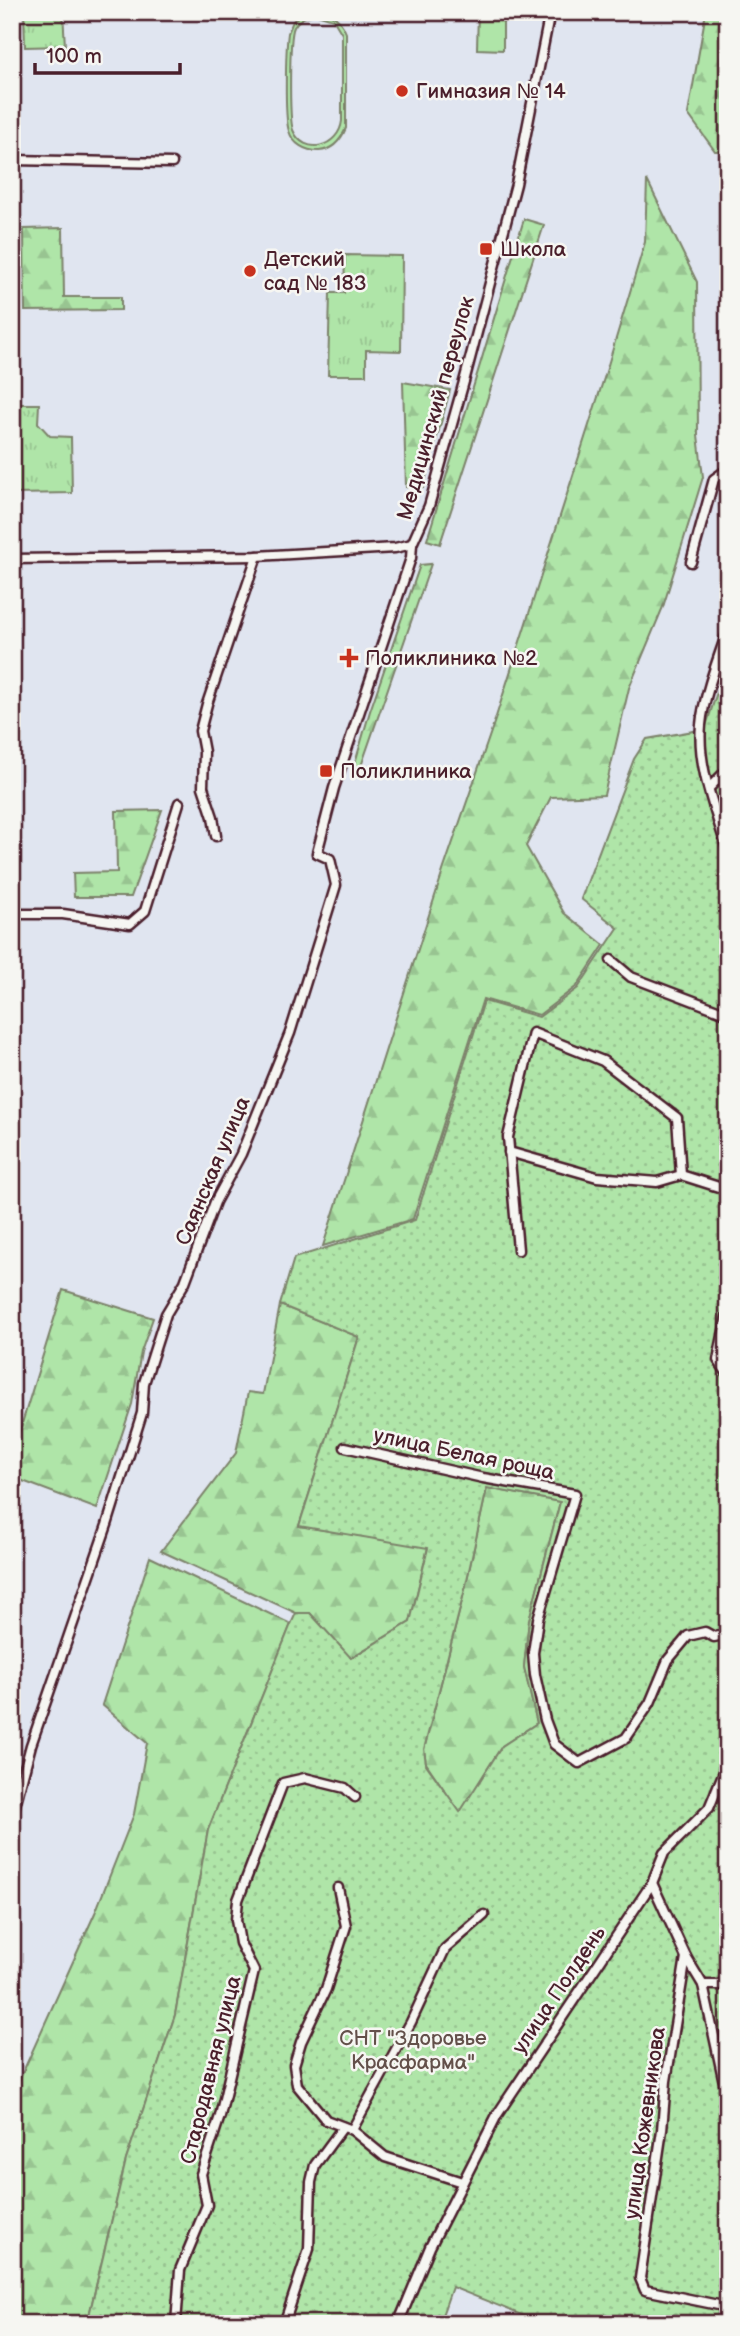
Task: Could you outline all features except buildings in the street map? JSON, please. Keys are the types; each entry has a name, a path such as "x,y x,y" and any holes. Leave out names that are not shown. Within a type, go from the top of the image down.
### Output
{"street":[{"name":"Медицинский переулок","path":"12,559 257,556 395,548 412,544 429,506 516,184 550,12"},
{"path":"12,160 173,163"},
{"path":"691,562 714,479 728,469"},
{"name":"Саянская улица","path":"12,1817 31,1745 107,1525 142,1413 144,1383 166,1314 185,1282 215,1202 241,1154 290,1033 336,885 330,859 317,853 334,788 411,558 412,544"},
{"path":"216,836 214,817 203,787 204,752 200,731 206,704 257,556"},
{"path":"728,630 701,723 701,749 709,788 728,852"},
{"path":"709,788 728,769"},
{"path":"12,914 63,914 130,924 145,911 179,803"},
{"path":"611,960 631,977 728,1014"},
{"path":"517,1250 508,1137 533,1033 603,1060 677,1118 681,1175"},
{"path":"509,1152 597,1177 657,1182 681,1175 728,1190"},
{"path":"728,1311 718,1360 728,1374"},
{"name":"улица Белая роща","path":"345,1447 483,1478 575,1494 538,1619 533,1653 545,1720 554,1744 579,1763 625,1738 650,1703 668,1660 688,1636 705,1632 714,1637 728,1634"},
{"name":"улица Полдень","path":"398,2324 430,2247 497,2115 652,1883 664,1853 709,1808 728,1762"},
{"name":"Стародавняя улица","path":"176,2324 180,2270 207,2205 201,2174 220,2116 254,1971 240,1943 236,1920 238,1900 283,1783 305,1778 345,1788 355,1797"},
{"path":"652,1883 686,1957 703,1985 728,2101"},
{"path":"338,1888 346,1926 326,1989 300,2042 294,2065 297,2085 326,2120 347,2128 385,2157 462,2182"},
{"path":"284,2324 309,2249 311,2182 315,2165 347,2128 411,2022 445,1949 484,1915"},
{"name":"улица Кожевникова","path":"686,1957 666,2081 662,2130 640,2278 645,2290 728,2307"},
{"path":"703,1985 720,1985 728,1978"}],"green space":[{"path":"24,12 63,12 65,46 25,47"},
{"path":"304,12 330,14 339,20 346,33 346,128 336,144 328,149 314,151 304,148 293,140 289,131 286,98 287,53 288,33 293,21","holes":["317,14 333,19 342,34 342,121 335,137 313,146 305,144 293,130 290,78 292,34 296,24 307,16"]},
{"path":"478,12 503,13 503,50 477,49"},
{"path":"706,12 728,12 728,151 715,151 688,114"},
{"path":"647,180 697,282 698,435 703,477 663,607 629,688 604,795 551,797 526,846 564,913 604,945 577,986 539,1015 483,999 413,1219 323,1246 605,375 645,242"},
{"path":"524,219 544,225 440,544 427,540"},
{"path":"63,228 64,297 121,297 121,310 25,311 24,229"},
{"path":"345,255 402,256 401,351 366,350 366,375 328,375 330,293 344,293"},
{"path":"403,382 450,390 423,488 406,487"},
{"path":"12,404 39,404 38,423 50,436 71,437 72,493 12,494"},
{"path":"431,564 359,772 353,770 370,711 420,565"},
{"name":"СНТ \"Здоровье Красфарма\"","path":"728,658 728,2324 544,2324 452,2287 439,2324 87,2324 126,2160 175,2015 208,1830 291,1624 296,1613 310,1613 351,1658 410,1622 428,1548 299,1526 359,1337 280,1305 294,1258 415,1220 484,1001 539,1017 578,988 618,928 581,899 634,759 647,739 705,729","holes":["487,1488 560,1502 529,1620 524,1667 537,1723 502,1746 460,1812 426,1764 424,1749 465,1589"]},
{"path":"162,810 131,897 74,897 73,873 117,872 116,811"},
{"path":"63,1290 153,1318 141,1352 132,1404 97,1509 12,1477 12,1456"},
{"path":"280,1305 359,1337 299,1526 428,1547 410,1622 350,1658 310,1613 296,1613 161,1551 236,1453 248,1392 263,1394"},
{"path":"487,1488 560,1502 529,1620 524,1667 537,1723 502,1746 460,1813 426,1763 424,1750 465,1589"},
{"path":"150,1557 291,1624 208,1830 175,2015 126,2160 87,2324 12,2324 12,2096 95,1913 134,1814 147,1743 102,1705"}],"place":[{"name":"Гимназия № 14","path":"402,91"},
{"name":"Школа","path":"486,249"},
{"name":"Детский сад № 183","path":"250,271"},
{"name":"Поликлиника №2","path":"349,658"},
{"name":"Поликлиника","path":"326,771"}]}
